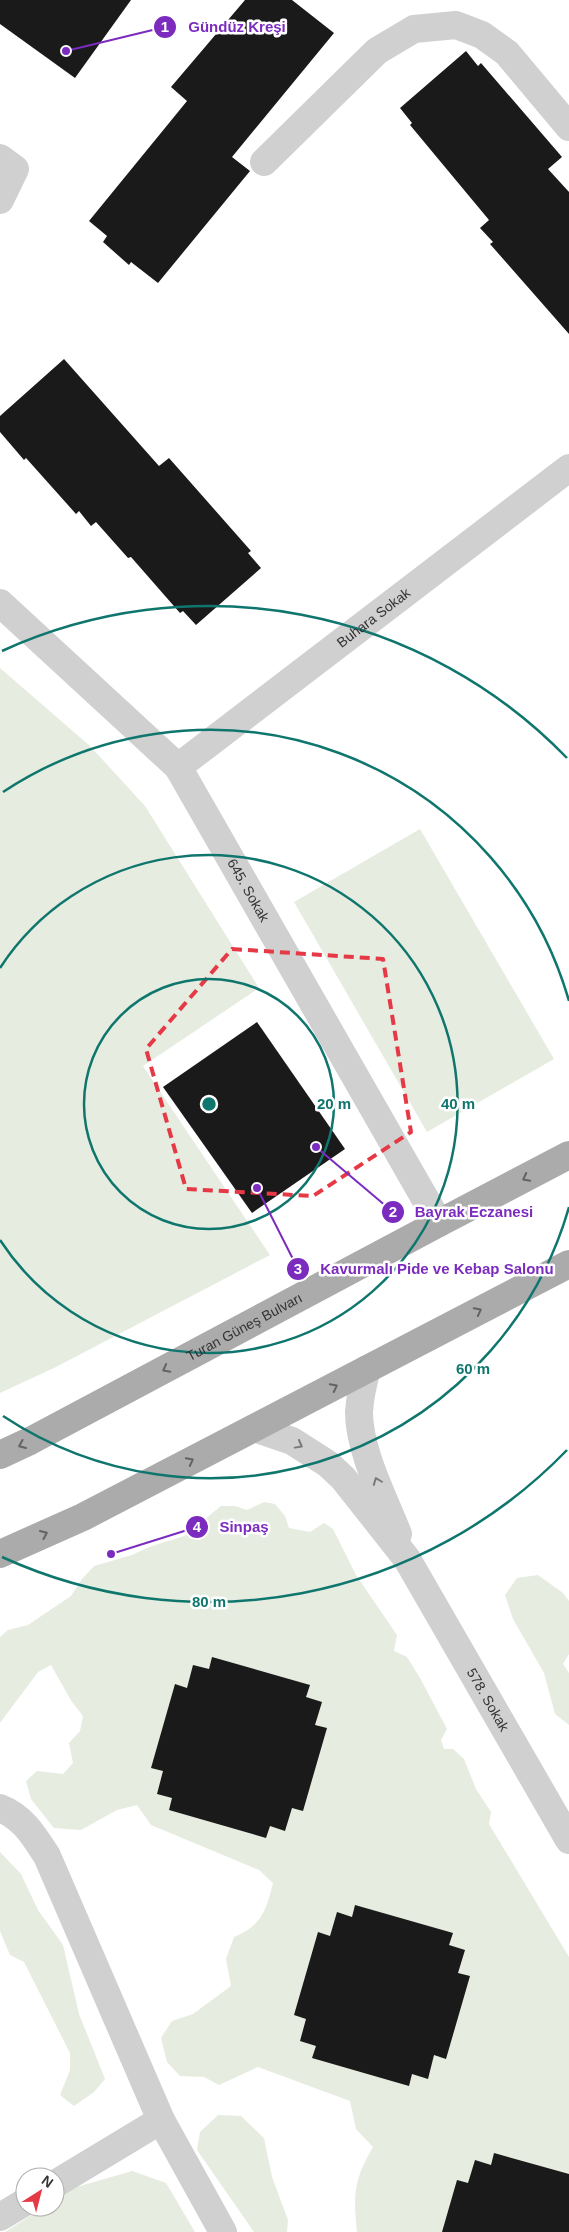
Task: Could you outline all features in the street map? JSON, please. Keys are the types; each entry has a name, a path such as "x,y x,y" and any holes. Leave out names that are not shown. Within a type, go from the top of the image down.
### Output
{"main road":[{"name":"Turan Güneş Bulvarı","path":"0,1455 30,1441 439,1222 569,1155"},
{"path":"0,1554 83,1517 569,1264"}],"street":[{"path":"264,162 377,51 414,28 456,25 482,35 507,53 569,127"},
{"path":"0,158 15,169 0,200"},
{"name":"Buhara Sokak","path":"178,767 569,468"},
{"name":"645. Sokak","path":"0,603 178,767 439,1222"},
{"path":"367,1370 360,1396 359,1413 362,1438 407,1559"},
{"path":"254,1428 292,1441 328,1464 343,1478 407,1559"},
{"name":"578. Sokak","path":"407,1559 569,1840"},
{"path":"0,1808 10,1812 29,1828 47,1856 161,2120 223,2232"},
{"path":"65,2178 161,2120"},
{"path":"0,2217 15,2208"}],"highlighted area":[{"path":"232,949 383,959 411,1132 313,1196 186,1189 146,1049"}],"shaded area":[{"path":"0,668 90,746 145,806 259,988 143,1066 270,1255 56,1367 0,1393"},
{"path":"420,829 554,1059 427,1132 294,902"},
{"path":"264,1502 275,1504 285,1516 289,1528 310,1532 324,1523 333,1529 356,1575 397,1635 394,1651 407,1657 447,1729 441,1740 444,1749 453,1749 464,1759 476,1789 491,1812 489,1824 569,1957 569,2232 357,2232 356,2188 362,2169 373,2147 356,2129 350,2101 258,2067 219,2085 204,2077 180,2076 167,2062 161,2038 172,2021 193,2014 231,1986 226,1959 234,1937 257,1922 268,1902 273,1883 259,1870 151,1825 137,1805 117,1810 81,1830 54,1828 31,1799 26,1781 37,1771 63,1774 73,1763 69,1743 80,1731 83,1716 72,1702 51,1665 38,1672 0,1723 0,1637 8,1630 28,1625 71,1596 82,1579 94,1566 132,1555 149,1547 184,1536 221,1506 235,1506 247,1510"},
{"path":"538,1575 563,1593 569,1601 569,1654 563,1664 569,1673 569,1725 555,1714 544,1673 513,1619 505,1595 517,1578"},
{"path":"0,1852 21,1874 38,1910 63,1945 79,2014 105,2079 94,2092 74,2106 60,2095 70,2070 70,2053 24,1962 10,1955 0,1931"},
{"path":"218,2115 241,2116 264,2138 272,2177 288,2220 287,2232 254,2232 197,2150 200,2132"},
{"path":"132,2171 166,2183 195,2232 5,2232 28,2217 65,2217 65,2193 73,2188"}],"building":[{"path":"0,0 131,0 75,78 0,24"},
{"path":"245,0 292,0 334,33 232,157 250,171 158,283 131,262 129,265 103,242 107,236 89,221 187,101 171,87"},
{"path":"466,51 478,66 481,63 562,157 548,169 569,192 569,334 490,244 493,242 480,228 489,220 410,125 412,123 400,108"},
{"path":"64,359 159,466 169,458 251,551 248,553 261,568 196,625 183,611 180,613 131,557 128,558 96,522 91,526 79,511 76,514 0,432 0,416"},
{"path":"257,1022 345,1149 252,1213 163,1087"},
{"path":"212,1657 310,1685 306,1697 322,1702 315,1725 327,1728 303,1811 292,1808 285,1831 270,1826 266,1838 169,1810 172,1798 157,1794 163,1771 151,1768 175,1684 187,1688 193,1665 209,1669"},
{"path":"355,1905 453,1933 449,1945 465,1950 458,1973 470,1976 446,2059 434,2055 428,2079 412,2074 409,2086 312,2058 316,2046 300,2041 306,2019 294,2015 318,1932 330,1936 337,1912 352,1917"},
{"path":"494,2153 569,2174 569,2232 442,2232 457,2180 468,2183 475,2160 491,2165"}],"place":[{"name":"Gündüz Kreşi","path":"66,51"},
{"name":"Bayrak Eczanesi","path":"316,1147"},
{"name":"Kavurmalı Pide ve Kebap Salonu","path":"257,1188"},
{"name":"Sinpaş","path":"111,1554"}]}
